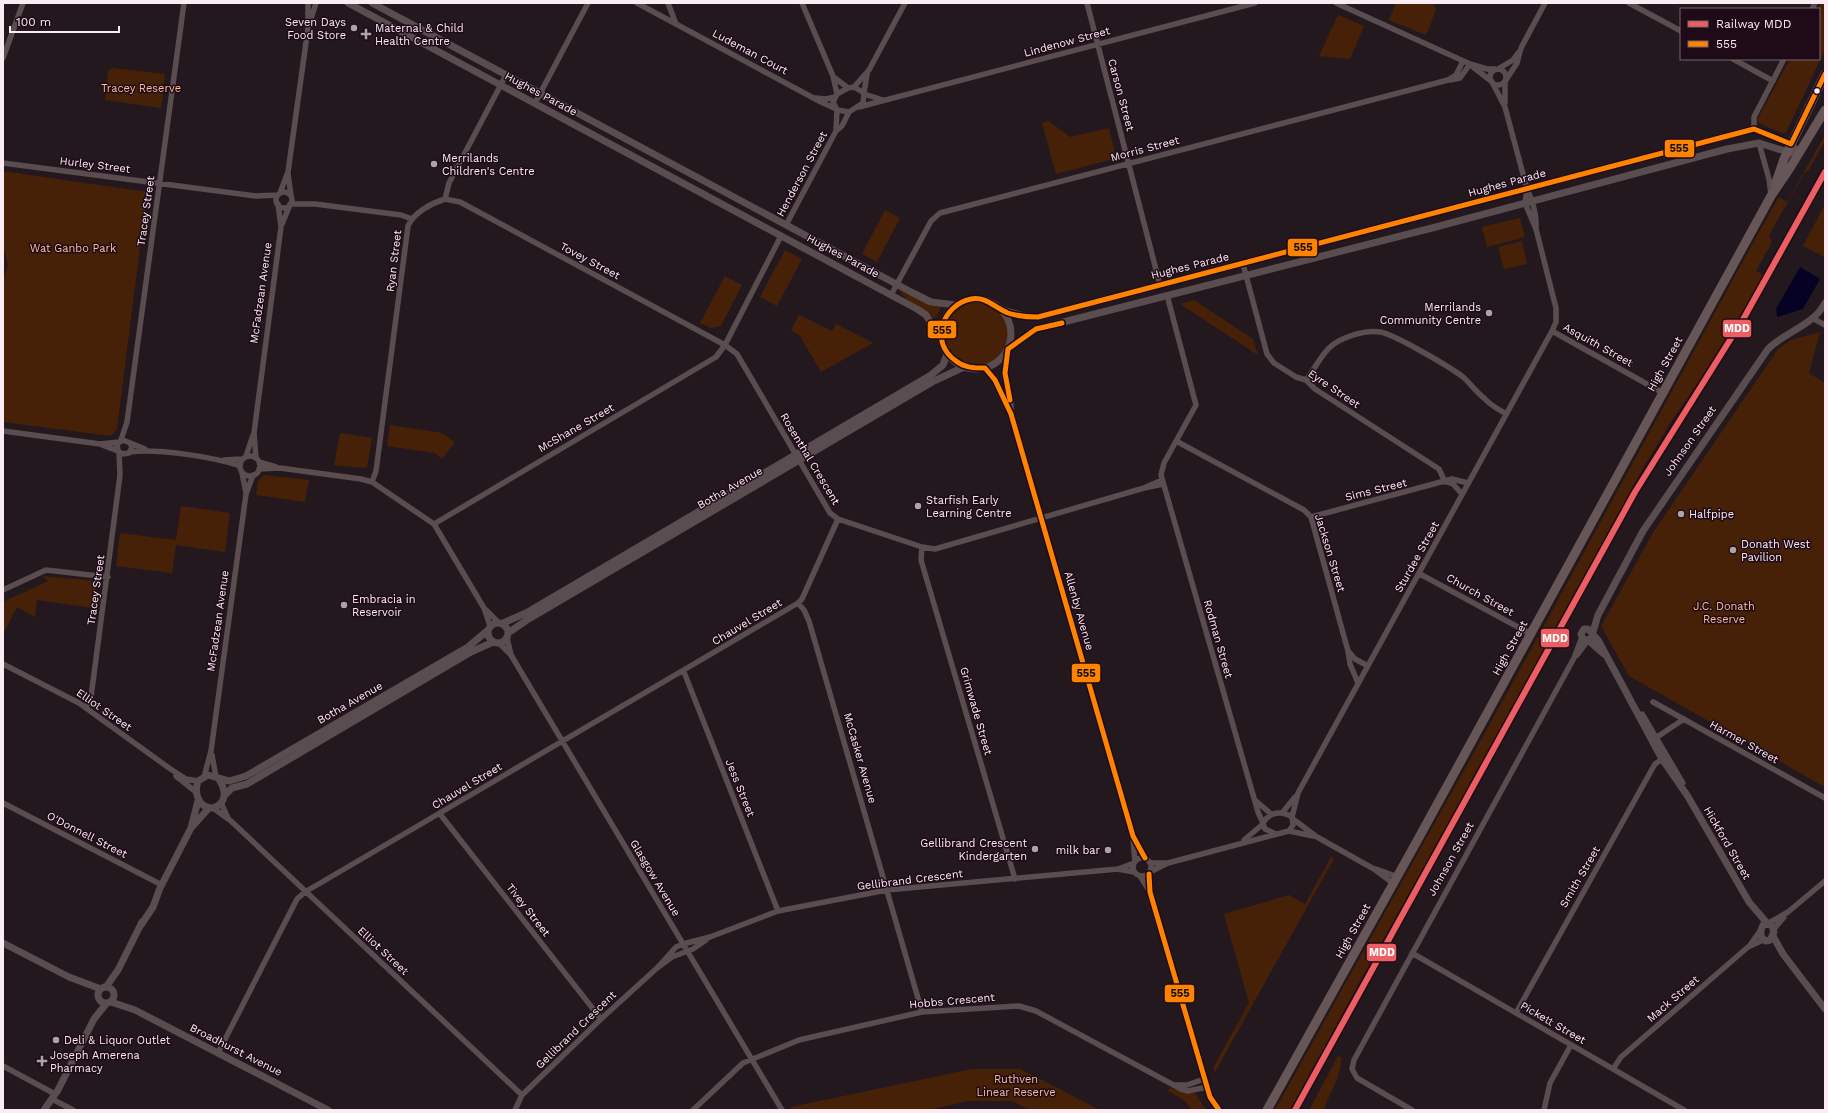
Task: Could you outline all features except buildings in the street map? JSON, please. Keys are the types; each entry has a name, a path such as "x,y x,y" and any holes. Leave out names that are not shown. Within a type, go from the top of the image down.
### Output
{"main road":[{"name":"High Street","path":"1771,196 1787,153 1825,74"},
{"name":"High Street","path":"1267,1110 1396,880 1771,196 1825,110"}],"street":[{"path":"3,58 23,3"},
{"name":"Tracey Street","path":"120,441 127,422 184,3"},
{"path":"308,3 308,28 288,172 279,194 278,203 284,207 290,205 315,204 401,215 412,219"},
{"path":"308,28 316,3"},
{"name":"Hughes Parade","path":"348,3 891,295 926,315 941,339"},
{"name":"Hughes Parade","path":"372,3 896,284 931,302 956,305"},
{"path":"535,103 588,3"},
{"name":"Ludeman Court","path":"637,3 815,98 818,101 836,109"},
{"path":"668,3 676,24"},
{"path":"802,3 833,76 836,95 834,102 836,109 849,112 859,107 864,100 869,70"},
{"path":"815,98 826,99 848,88 854,87 869,70 905,3"},
{"name":"Carson Street","path":"1087,3 1160,285"},
{"name":"Lindenow Street","path":"859,107 1255,3"},
{"path":"1336,3 1470,64 1505,72 1505,81"},
{"path":"1492,82 1491,74 1513,60 1546,3"},
{"path":"1629,3 1680,30"},
{"path":"1470,64 1492,82 1499,85 1505,81 1517,63 1521,48"},
{"path":"1735,60 1773,81"},
{"path":"1784,60 1754,117 1754,129 1791,144 1799,153"},
{"path":"1448,80 1456,75 1463,61"},
{"name":"Morris Street","path":"891,295 931,221 936,215 1460,78 1470,64"},
{"path":"445,200 448,183 506,75"},
{"path":"833,76 848,88"},
{"name":"Asquith Street","path":"1505,81 1505,107"},
{"name":"Asquith Street","path":"1492,82 1505,107 1527,189 1533,201 1536,229"},
{"path":"854,87 864,93 884,100"},
{"name":"Henderson Street","path":"836,109 836,131"},
{"name":"Henderson Street","path":"786,225 836,131 849,112"},
{"name":"Hughes Parade","path":"1002,310 1024,316 1038,317 1754,129"},
{"path":"1723,137 1727,149"},
{"path":"1759,143 1787,153 1799,153"},
{"path":"1759,143 1769,179 1771,196"},
{"name":"Hughes Parade","path":"1008,350 1036,329 1432,228 1727,149 1759,143"},
{"name":"Hurley Street","path":"3,163 256,196 278,203"},
{"path":"288,172 291,196 290,205"},
{"name":"Asquith Street","path":"1527,189 1525,203 1536,229 1556,308 1556,322 1552,331 1663,393"},
{"path":"279,194 284,192 291,196 315,204"},
{"name":"Hurley Street","path":"256,196 279,194"},
{"path":"724,205 730,195"},
{"name":"Ryan Street","path":"372,482 376,471 408,226 412,219 437,202 445,200"},
{"name":"Tovey Street","path":"445,200 460,202 725,345"},
{"name":"McFadzean Avenue","path":"257,460 254,433 281,227 278,203"},
{"name":"McFadzean Avenue","path":"281,227 290,205"},
{"path":"1429,215 1432,228"},
{"path":"725,345 781,236"},
{"name":"Eyre Street","path":"1243,264 1269,358 1296,377 1306,380 1315,390 1439,469 1446,482"},
{"path":"1160,285 1167,295 1196,405 1162,467 1163,482"},
{"path":"980,299 989,301 1002,310 1011,329 1011,339 1008,350 993,364 985,368 977,369 964,367 955,362 948,354 941,339 944,320 949,311 956,305 968,300 980,299"},
{"name":"Johnson Street","path":"1409,1109 1360,1081 1353,1073 1353,1065 1357,1053 1574,658 1589,637 1598,615 1643,531 1768,349 1786,334 1814,318 1825,303"},
{"path":"1814,318 1825,325"},
{"name":"Sturdee Street","path":"1282,813 1298,793 1420,574 1462,494 1552,331"},
{"path":"1306,380 1324,353 1333,344 1368,332 1381,332 1395,337 1454,371 1467,381 1484,399 1506,414"},
{"name":"Rosenthal Crescent","path":"725,345 736,354 830,513 838,519 922,547 935,549 1163,482"},
{"name":"McShane Street","path":"434,524 716,357 725,345"},
{"name":"Allenby Avenue","path":"1008,350 1006,382 1011,402 1011,414"},
{"name":"Botha Avenue","path":"880,409 931,375 943,364 948,354"},
{"name":"Botha Avenue","path":"500,623 526,613 605,570 880,409 964,367"},
{"name":"Allenby Avenue","path":"985,368 996,384 1011,414 1133,836 1145,858"},
{"path":"996,384 1006,382"},
{"name":"Tracey Street","path":"127,422 130,442"},
{"path":"3,432 100,444 120,441 130,442 151,451"},
{"name":"McFadzean Avenue","path":"244,458 254,433"},
{"path":"118,452 117,446 120,441"},
{"name":"Jackson Street","path":"1176,441 1304,510 1310,517 1348,651 1350,664 1358,683"},
{"path":"129,453 132,447 130,442"},
{"path":"100,444 118,452 129,453 151,451 220,460 240,466"},
{"name":"Tracey Street","path":"86,707 91,697 108,577 120,475 118,452"},
{"name":"Tracey Street","path":"120,475 129,453"},
{"path":"220,460 244,458 257,460 280,468"},
{"path":"244,458 240,466 242,473 247,476 253,475 259,469 280,468 361,479 372,482 434,524 484,608 500,623 507,627 508,635 496,642 488,637 488,628 484,608"},
{"path":"257,460 259,469"},
{"name":"McFadzean Avenue","path":"242,473 246,494"},
{"name":"McFadzean Avenue","path":"201,779 211,751 246,494 253,475"},
{"name":"Sims Street","path":"1310,517 1457,479 1468,483"},
{"name":"Rodman Street","path":"1163,482 1254,800 1263,824"},
{"path":"1446,482 1453,484 1462,494"},
{"path":"798,603 802,599 838,519"},
{"name":"Grimwade Street","path":"922,547 921,560 1015,879"},
{"path":"3,590 46,570 108,577"},
{"name":"Botha Avenue","path":"508,635 605,570"},
{"name":"Church Street","path":"1420,574 1531,634"},
{"name":"Chauvel Street","path":"218,1053 297,899 305,892 562,741 684,672 798,603"},
{"name":"McCasker Avenue","path":"798,603 804,610 809,621 922,1012"},
{"name":"Johnson Street","path":"1589,637 1581,632 1598,615"},
{"path":"488,628 500,623"},
{"name":"Botha Avenue","path":"418,680 468,647 488,628"},
{"name":"Glasgow Avenue","path":"508,635 511,655"},
{"name":"Hickford Street","path":"1589,637 1598,640 1605,655 1749,902 1783,954 1825,1009"},
{"name":"Botha Avenue","path":"225,795 232,788 247,784 290,755 418,680 471,652 496,642"},
{"name":"Glasgow Avenue","path":"496,642 511,655 782,1110"},
{"path":"1348,651 1355,659 1368,666"},
{"name":"Elliot Street","path":"3,664 86,707 169,768 196,792"},
{"name":"Jess Street","path":"684,672 778,911"},
{"name":"Harmer Street","path":"1653,702 1825,798"},
{"path":"1654,739 1684,719"},
{"name":"McFadzean Avenue","path":"211,751 213,767 217,777"},
{"name":"Botha Avenue","path":"217,777 229,781 238,780 290,755"},
{"name":"Smith Street","path":"1516,1013 1651,771 1665,758"},
{"name":"Elliot Street","path":"169,768 186,778 201,779"},
{"path":"44,1110 53,1097 94,1019 141,925 153,907 161,886 191,828 198,801 196,792 201,779 212,775 217,777 224,788 225,795 221,803 211,808 191,828"},
{"name":"Sturdee Street","path":"1293,818 1298,793"},
{"path":"1254,800 1271,814 1282,813 1293,818 1317,837 1396,880"},
{"path":"198,801 211,808"},
{"name":"O'Donnell Street","path":"3,803 161,886"},
{"name":"Elliot Street","path":"221,803 224,811 231,821"},
{"name":"Elliot Street","path":"211,808 231,821 522,1095"},
{"name":"Tivey Street","path":"440,814 600,1019"},
{"path":"1240,842 1251,836 1271,814"},
{"path":"1289,831 1293,824 1293,818"},
{"path":"1263,824 1269,832 1276,834"},
{"path":"1140,876 1150,873 1168,863 1240,842 1289,831 1317,837"},
{"name":"Allenby Avenue","path":"1133,836 1134,862"},
{"path":"1168,863 1151,863 1145,858 1139,859 1134,862 1134,872 1140,876 1150,892 1206,1087 1210,1097 1219,1110"},
{"name":"Gellibrand Crescent","path":"1118,869 1134,862"},
{"path":"1150,892 1151,863"},
{"name":"Gellibrand Crescent","path":"657,968 676,947 710,937 778,911 887,890 1118,869 1134,872"},
{"path":"1374,869 1396,880"},
{"name":"Mack Street","path":"1613,1069 1621,1057 1748,947 1769,932 1788,912 1825,881"},
{"name":"Hickford Street","path":"1749,902 1761,930 1769,932"},
{"path":"1761,930 1769,932"},
{"name":"Mack Street","path":"1748,947 1761,930"},
{"name":"Gellibrand Crescent","path":"515,1110 522,1095 600,1019 657,968 672,957 687,951 710,937"},
{"name":"Broadhurst Avenue","path":"3,943 328,1110"},
{"name":"Pickett Street","path":"1412,953 1684,1110"},
{"name":"Hobbs Crescent","path":"693,1110 737,1067 751,1059 799,1040 922,1012 1019,1006 1036,1011 1181,1089 1188,1091 1206,1087"},
{"path":"1544,1110 1550,1083 1572,1045"},
{"path":"3,1066 73,1110"},
{"path":"1172,1084 1187,1085 1204,1079"},
{"path":"49,1110 52,1105 53,1097"}],"green space":[{"path":"1396,3 1436,3 1434,6 1436,10 1426,35 1389,20"},
{"path":"1821,3 1825,3 1825,49 1820,60 1820,8 1818,8"},
{"path":"1338,15 1364,26 1350,59 1319,56"},
{"path":"1789,60 1820,60 1786,133 1782,133 1759,123 1757,120"},
{"name":"Tracey Reserve","path":"112,68 165,74 161,108 105,100 108,71"},
{"path":"1049,121 1070,137 1109,128 1115,154 1113,159 1056,174 1042,123"},
{"path":"1825,135 1825,141 1808,171 1805,172 1769,235 1772,242 1756,271 1765,276 1733,333 1672,420 1643,468 1559,625 1354,992 1291,1110 1275,1110 1511,686 1759,232 1779,197 1787,202"},
{"name":"Wat Ganbo Park","path":"3,171 147,192 117,429 111,436 3,422 3,279 8,265 3,244"},
{"path":"1825,204 1825,257 1803,246"},
{"path":"885,210 900,218 877,262 862,254"},
{"path":"1520,218 1525,237 1487,247 1482,227"},
{"path":"1522,241 1527,264 1504,269 1498,247"},
{"path":"785,250 802,259 777,306 760,297"},
{"path":"725,276 742,285 721,326 711,328 700,323"},
{"path":"900,289 934,306 941,307 936,317 934,318 909,301 901,293"},
{"path":"1194,300 1253,339 1258,355 1180,304"},
{"path":"976,301 988,304 999,311 1006,322 1009,334 1006,346 999,357 988,364 976,367 964,364 953,357 946,346 943,334 946,322 953,311 964,304"},
{"path":"799,315 832,331 836,324 873,343 821,372 800,336 791,330"},
{"name":"J.C. Donath Reserve","path":"1820,332 1809,373 1825,383 1825,787 1629,676 1601,626 1654,531 1778,349 1791,340"},
{"path":"390,425 442,433 455,442 442,459 435,453 387,446"},
{"path":"340,433 372,438 367,467 363,468 334,465"},
{"path":"264,475 309,480 305,502 256,495 258,481"},
{"path":"181,506 230,513 225,552 176,545 172,573 116,566 120,533 176,540"},
{"path":"42,576 97,581 93,608 37,600 35,617 17,607 3,634 3,602 48,581"},
{"path":"1331,857 1334,859 1215,1072 1213,1068 1249,1003 1224,914 1289,895 1305,904"},
{"path":"1338,1056 1342,1058 1338,1077 1323,1110 1309,1110"},
{"name":"Ruthven Linear Reserve","path":"972,1069 1020,1069 1100,1110 1029,1110 1012,1101 968,1101 929,1110 793,1110 791,1107"},
{"path":"1170,1088 1186,1093 1195,1093 1206,1110 1192,1110 1184,1100 1168,1091"}],"shaded area":[{"path":"1800,267 1820,279 1803,309 1777,317 1776,309"}],"rail line":[{"name":"MDD","path":"1295,1110 1635,492 1745,316 1825,172"}],"transit line":[{"name":"555","path":"1145,858 1133,836 1011,414 995,380 985,368 963,365 956,361 948,353 943,345 941,335 942,326 946,317 961,303 971,299 981,299 1003,311 1015,315 1038,317 1754,129 1791,144 1825,74"},
{"name":"555","path":"1010,400 1005,373 1008,349 1036,329 1062,323"},
{"name":"555","path":"1149,874 1150,892 1210,1097 1219,1110"}],"place":[{"name":"Seven Days Food Store","path":"354,28"},
{"name":"Maternal & Child Health Centre","path":"366,34"},
{"name":"Merrilands Children's Centre","path":"434,164"},
{"name":"Merrilands Community Centre","path":"1489,313"},
{"name":"Starfish Early Learning Centre","path":"918,506"},
{"name":"Halfpipe","path":"1681,514"},
{"name":"Donath West Pavilion","path":"1733,550"},
{"name":"Embracia in Reservoir","path":"344,605"},
{"name":"Gellibrand Crescent Kindergarten","path":"1035,849"},
{"name":"milk bar","path":"1108,850"},
{"name":"Deli & Liquor Outlet","path":"56,1040"},
{"name":"Joseph Amerena Pharmacy","path":"42,1061"}]}
